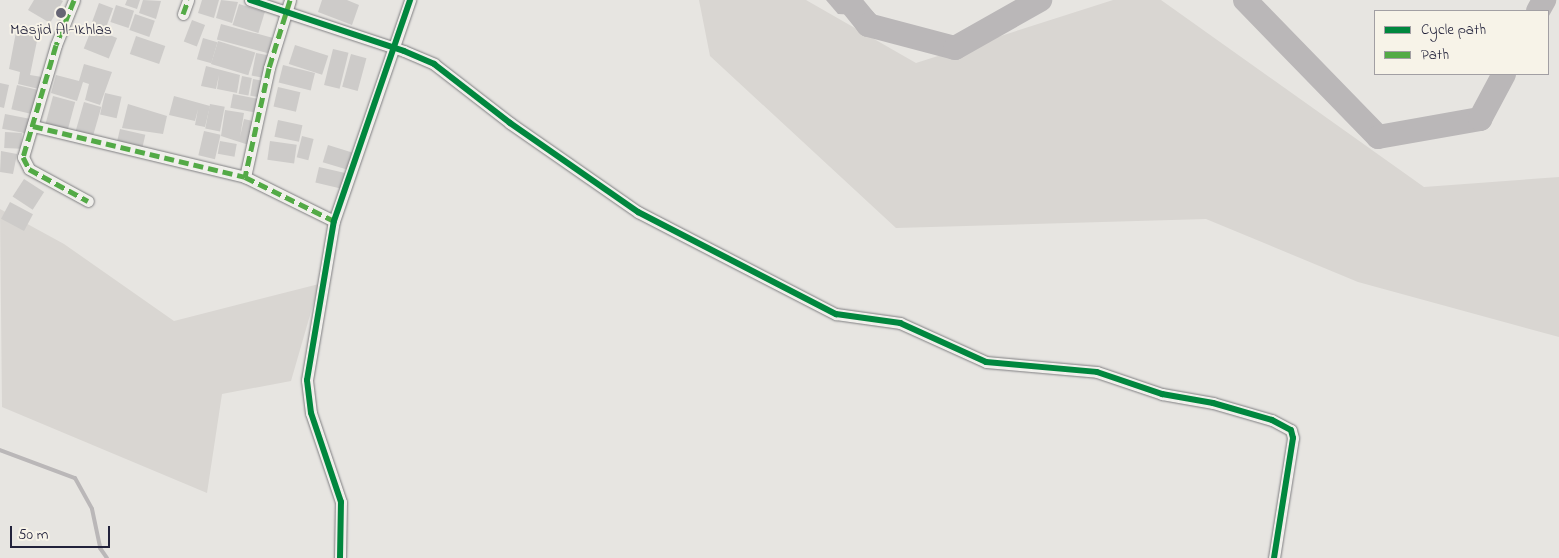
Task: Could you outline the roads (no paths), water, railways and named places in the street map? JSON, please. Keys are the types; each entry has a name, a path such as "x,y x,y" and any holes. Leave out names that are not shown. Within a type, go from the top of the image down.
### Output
{"street":[{"path":"74,0 56,45 23,157 26,166 41,178 88,201"},
{"path":"183,14 188,0"},
{"path":"250,0 396,49 434,64 510,124 638,212 836,314 900,323 986,362 1098,372 1162,394 1258,414 1289,429 1293,442 1274,558"},
{"path":"245,177 284,12 290,0"},
{"path":"340,558 341,502 311,413 307,380 334,222 396,49 410,0"},
{"path":"32,126 245,177 334,222"}],"waterway":[{"path":"848,0 868,25 955,48 1040,0"},
{"path":"1245,0 1378,137 1480,119 1503,75"},
{"path":"1539,10 1544,0"},
{"path":"0,450 75,478 92,509 100,548 107,558"}],"place":[{"name":"Masjid Al-Ikhlas","path":"61,13"}]}
